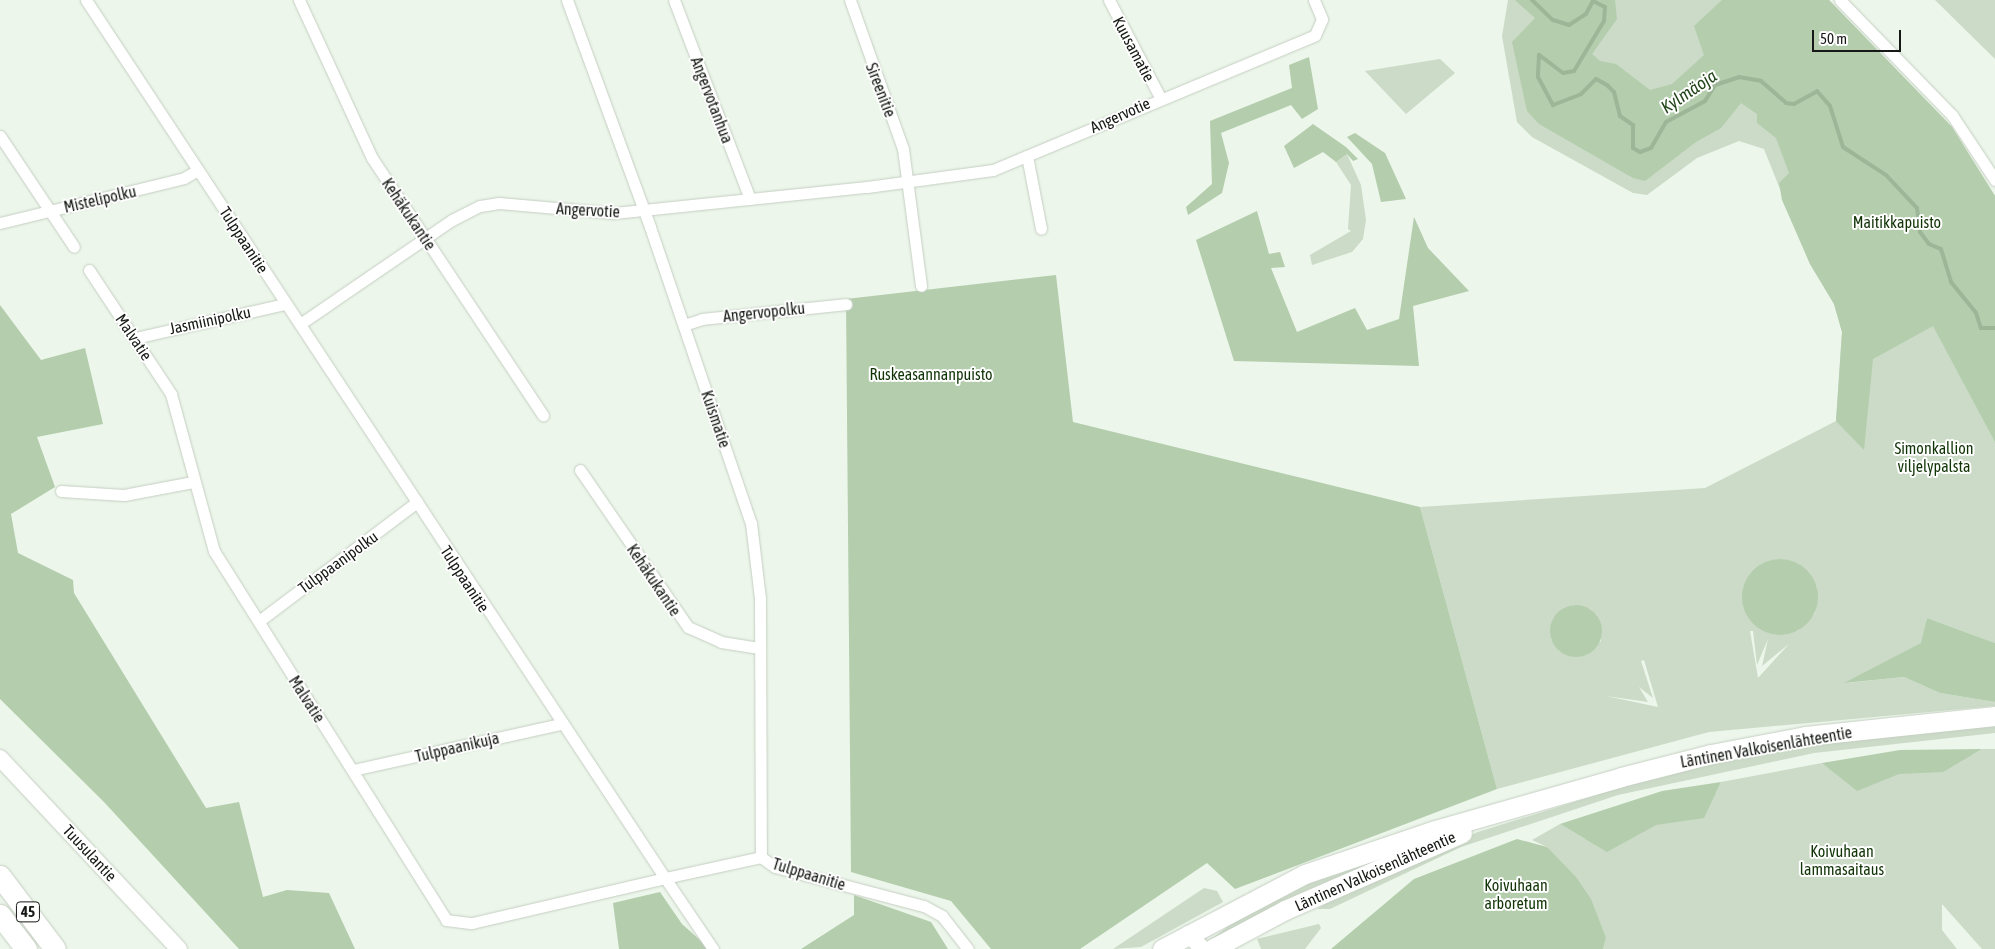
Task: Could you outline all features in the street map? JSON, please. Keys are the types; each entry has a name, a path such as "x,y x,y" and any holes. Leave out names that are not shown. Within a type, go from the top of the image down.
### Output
{"highway":[{"name":"45","path":"0,876 55,949"},
{"name":"45","path":"0,915 26,949"}],"main road":[{"name":"Läntinen Valkoisenlähteentie","path":"1162,949 1190,941 1305,874 1396,841 1684,760 1760,744 1995,716"},
{"name":"Tuusulantie","path":"0,758 179,949"},
{"name":"Läntinen Valkoisenlähteentie","path":"1212,949 1387,863 1542,801"},
{"path":"1190,941 1203,949"}],"street":[{"name":"Tulppaanitie","path":"86,0 561,724 665,878 761,857 775,866 924,906 942,916 968,949"},
{"name":"Kehäkukantie","path":"299,0 364,146 543,415"},
{"name":"Kuismatie","path":"567,0 644,211 751,523 758,562 761,857"},
{"name":"Angervotanhua","path":"674,0 750,199"},
{"name":"Sireenitie","path":"850,0 903,149 910,181"},
{"name":"Kuusamatie","path":"1108,0 1160,97"},
{"name":"Angervotie","path":"300,324 425,238 480,206 499,203 614,213 644,211 994,170 1160,97 1315,35 1321,26 1314,0"},
{"path":"1840,0 1952,114 1995,180"},
{"path":"0,136 74,247"},
{"path":"1027,156 1041,229"},
{"name":"Mistelipolku","path":"0,223 184,178 198,170"},
{"path":"910,181 921,286"},
{"name":"Malvatie","path":"89,270 171,394 193,482 214,551 353,770 440,913 454,924 472,923 665,878"},
{"name":"Jasmiinipolku","path":"135,338 285,304"},
{"name":"Angervopolku","path":"684,325 702,319 846,304"},
{"name":"Kehäkukantie","path":"580,470 688,627 721,642 758,648"},
{"path":"61,490 124,495 193,482"},
{"name":"Tulppaanipolku","path":"259,621 416,502"},
{"name":"Tulppaanikuja","path":"353,770 561,724"},
{"path":"665,878 713,949"}],"green space":[{"name":"Simonkallion viljelypalsta","path":"1508,0 1829,0 1952,127 1995,196 1995,643 1927,618 1922,643 1846,683 1904,677 1940,693 1995,702 1995,706 1709,732 1497,789 1420,507 1705,488 1836,421 1842,332 1834,304 1810,264 1764,149 1739,141 1697,158 1647,195 1633,193 1532,137 1517,122 1502,36","holes":["1781,559 1804,568 1817,588 1815,613 1797,631 1749,575 1769,561","1573,605 1590,609 1597,615 1601,641 1583,656 1560,652 1551,639 1564,608","1750,631 1753,631 1757,665 1768,639 1762,666 1789,644 1758,678","1644,660 1658,707 1606,696 1648,702 1639,687 1653,698 1641,661"]},
{"name":"Maitikkapuisto","path":"1515,0 1615,0 1617,19 1592,54 1600,61 1616,64 1650,90 1672,84 1704,55 1694,26 1722,0 1829,0 1952,127 1995,196 1995,442 1933,326 1873,359 1864,450 1836,421 1842,332 1834,304 1810,264 1782,200 1779,183 1789,173 1776,138 1757,123 1757,114 1741,103 1721,128 1696,142 1645,181 1633,178 1539,124 1527,111 1512,42 1535,18"},
{"path":"1935,0 1995,0 1995,59"},
{"path":"1309,57 1318,109 1302,119 1291,105 1221,133 1229,163 1222,193 1188,215 1186,207 1212,184 1210,121 1292,88 1289,65"},
{"path":"1440,59 1455,73 1406,114 1365,71"},
{"path":"1313,124 1346,147 1358,159 1353,161 1347,154 1336,162 1323,152 1294,168 1284,146"},
{"path":"1355,133 1385,153 1406,199 1381,202 1372,164 1347,137"},
{"path":"1347,154 1361,185 1366,220 1363,239 1352,252 1312,265 1310,255 1351,231 1348,229 1351,185 1336,162"},
{"path":"1257,211 1269,254 1280,252 1285,267 1271,268 1297,332 1355,308 1367,330 1399,319 1414,217 1428,248 1469,291 1413,306 1419,366 1234,361 1196,240"},
{"name":"Ruskeasannanpuisto","path":"1056,275 1073,422 1420,507 1497,789 1235,889 1207,863 1080,949 991,949 951,901 851,872 846,299"},
{"path":"0,305 41,360 85,348 103,424 37,437 55,487 11,514 18,553 73,580 74,593 206,808 239,802 263,897 287,890 329,893 355,949 239,949 104,802 0,699"},
{"path":"1780,559 1795,562 1807,570 1815,582 1818,597 1815,612 1807,624 1795,632 1780,635 1765,632 1753,624 1745,612 1742,597 1745,582 1753,570 1765,562"},
{"path":"1576,605 1590,609 1598,617 1602,631 1598,645 1590,653 1576,657 1562,653 1554,645 1550,631 1554,617 1562,609"},
{"path":"1927,618 1995,643 1995,702 1940,693 1904,677 1844,683 1921,643"},
{"path":"1995,724 1995,733 1814,753 1618,795 1461,847 1330,909 1317,909 1366,878 1478,832 1670,772 1837,740"},
{"name":"Koivuhaan lammasaitaus","path":"1982,749 1995,749 1995,949 1982,949 1942,904 1942,930 1957,949 1603,949 1606,938 1547,847 1532,840 1560,824 1585,839 1716,793 1721,782 1822,763 1833,771 1972,755"},
{"path":"1982,749 1943,772 1899,774 1857,791 1822,763 1900,750"},
{"path":"1721,782 1704,818 1656,825 1607,852 1560,824 1662,791"},
{"path":"1457,828 1210,940 1231,924 1308,883"},
{"name":"Koivuhaan arboretum","path":"1517,839 1547,847 1576,877 1591,899 1606,938 1603,949 1331,949 1414,879"},
{"path":"1204,888 1217,891 1223,902 1141,947 1113,949"},
{"path":"660,892 682,924 710,949 619,949 613,903"},
{"path":"854,895 931,922 948,949 801,949 854,915"},
{"path":"1319,924 1321,928 1305,949 1261,949 1257,939"}],"waterway":[{"name":"Kylmäoja","path":"1532,0 1553,20 1569,25 1586,14 1593,1 1605,7 1604,21 1574,71 1563,73 1539,55 1538,77 1553,105 1581,94 1596,79 1607,85 1614,92 1620,116 1633,125 1633,148 1640,152 1651,148 1666,122 1705,101 1715,85 1739,77 1761,81 1786,103 1794,104 1817,91 1830,106 1843,147 1886,175 1917,208 1920,232 1929,244 1941,249 1951,282 1976,313 1981,328 1995,328"}]}
